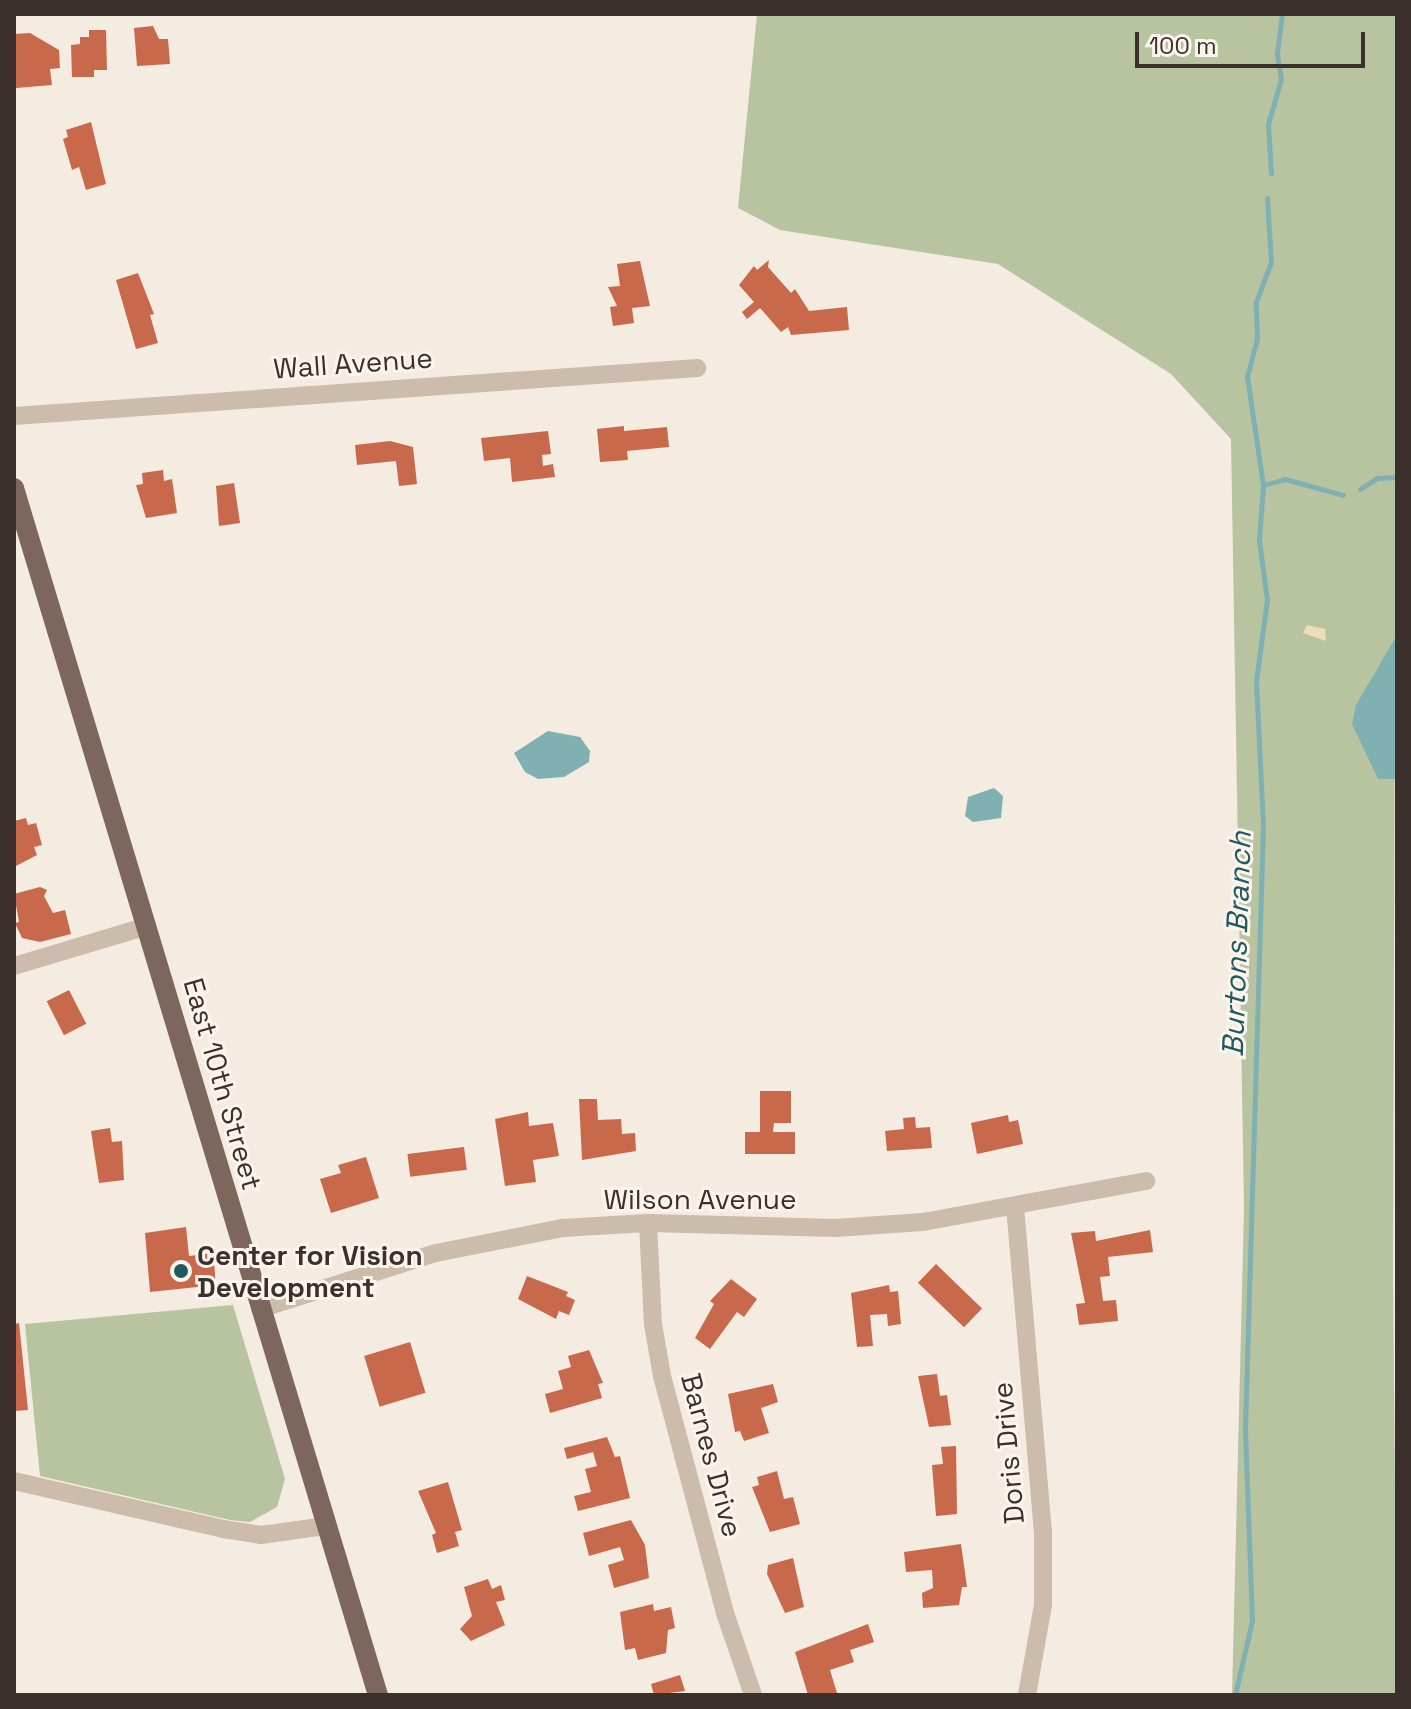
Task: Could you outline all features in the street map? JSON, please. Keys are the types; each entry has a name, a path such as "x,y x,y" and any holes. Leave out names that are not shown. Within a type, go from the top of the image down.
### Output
{"main road":[{"name":"East 10th Street","path":"14,488 378,1695"}],"street":[{"name":"Wall Avenue","path":"14,416 697,368"},
{"path":"14,966 147,926"},
{"name":"Wilson Avenue","path":"260,1309 436,1253 512,1236 648,1223 835,1228 1015,1206 1146,1181"},
{"name":"Doris Drive","path":"1015,1206 1043,1530 1043,1605 1027,1695"},
{"name":"Barnes Drive","path":"648,1223 653,1324 662,1376 725,1613 753,1695"},
{"path":"14,1481 261,1535 326,1526"}],"green space":[{"path":"757,14 1397,14 1393,1275 1397,1695 1232,1695 1244,1208 1231,439 1171,374 998,264 780,230 738,208"},
{"path":"233,1305 285,1479 277,1507 250,1522 230,1520 40,1476 25,1324"}],"sand":[{"path":"1307,625 1325,629 1326,641 1303,633"}],"water":[{"path":"1397,635 1397,779 1378,779 1352,724 1356,705"},
{"path":"548,731 580,737 590,751 589,762 564,777 538,779 525,772 514,753"},
{"path":"994,788 1003,796 1001,818 973,822 965,816 968,797"}],"building":[{"path":"153,26 159,39 168,39 170,64 137,66 134,28"},
{"path":"89,30 106,30 107,70 94,70 94,77 72,77 71,45 80,44 80,37 89,37"},
{"path":"30,33 59,50 60,68 50,69 52,85 16,88 14,34"},
{"path":"91,122 106,184 86,190 79,167 72,170 63,139 68,137 66,130"},
{"path":"769,260 768,267 791,293 795,289 809,311 847,307 849,330 791,335 788,327 781,332 760,308 747,319 742,312 754,302 739,285 754,266 757,270"},
{"path":"640,261 650,306 632,308 634,323 613,326 610,307 617,306 608,287 620,286 617,264"},
{"path":"138,273 154,314 150,315 158,343 136,349 116,280"},
{"path":"624,426 624,431 667,427 669,447 627,451 628,460 600,462 597,429"},
{"path":"548,431 551,454 542,455 543,466 553,464 555,477 512,482 510,458 484,461 481,438"},
{"path":"390,441 413,447 417,484 399,486 396,461 357,465 355,445"},
{"path":"163,470 164,481 172,479 177,513 146,518 136,485 143,484 142,473"},
{"path":"234,483 240,523 219,526 216,486"},
{"path":"26,818 28,825 36,823 42,845 34,847 37,855 14,867 14,821"},
{"path":"40,887 47,890 44,896 53,913 65,910 71,934 40,942 22,938 15,923 19,922 14,894"},
{"path":"69,990 86,1024 64,1035 47,1001"},
{"path":"760,1091 791,1091 791,1123 774,1123 773,1132 795,1132 795,1154 745,1154 745,1132 760,1132"},
{"path":"579,1099 597,1099 598,1120 621,1119 622,1134 635,1133 636,1151 582,1160"},
{"path":"528,1112 529,1126 553,1123 559,1156 533,1160 536,1182 505,1186 495,1119"},
{"path":"1008,1115 1009,1122 1018,1120 1023,1144 977,1154 971,1123"},
{"path":"915,1117 916,1128 930,1127 932,1148 887,1151 885,1131 904,1129 903,1118"},
{"path":"110,1128 112,1142 122,1141 124,1180 99,1183 91,1131"},
{"path":"464,1147 467,1170 410,1177 407,1154"},
{"path":"366,1157 379,1198 331,1213 320,1179 341,1173 338,1165"},
{"name":"Center for Vision Development","path":"186,1227 189,1256 213,1253 216,1285 150,1292 145,1233"},
{"path":"1150,1230 1153,1252 1108,1257 1110,1276 1100,1277 1103,1301 1116,1300 1118,1321 1079,1325 1076,1304 1085,1303 1071,1233 1095,1231 1096,1241"},
{"path":"936,1264 982,1308 964,1327 918,1283"},
{"path":"527,1276 568,1292 566,1296 575,1300 569,1315 559,1311 556,1319 518,1299"},
{"path":"731,1279 757,1299 744,1317 737,1312 710,1349 695,1338 714,1304 710,1301"},
{"path":"889,1285 890,1292 898,1291 901,1324 888,1326 887,1314 870,1315 873,1346 857,1347 851,1293"},
{"path":"19,1323 28,1410 14,1411 14,1324"},
{"path":"410,1342 425,1393 380,1407 364,1356"},
{"path":"589,1350 603,1383 598,1384 602,1398 550,1413 545,1394 563,1389 558,1371 571,1367 568,1356"},
{"path":"937,1374 940,1396 947,1395 951,1425 929,1427 918,1376"},
{"path":"773,1384 778,1402 761,1408 769,1433 744,1441 740,1431 735,1432 728,1394"},
{"path":"607,1437 615,1457 620,1456 630,1498 578,1511 574,1496 591,1492 585,1469 597,1466 593,1452 567,1459 564,1448"},
{"path":"956,1446 957,1514 936,1516 932,1465 943,1464 941,1447"},
{"path":"777,1471 784,1499 793,1497 800,1524 770,1532 752,1487 759,1485 757,1477"},
{"path":"448,1482 462,1530 455,1532 459,1546 437,1553 432,1535 436,1533 418,1491"},
{"path":"631,1520 645,1545 649,1578 614,1588 608,1565 624,1560 620,1547 589,1556 583,1533"},
{"path":"961,1544 967,1587 962,1587 959,1605 923,1608 922,1593 933,1588 932,1570 906,1572 904,1552"},
{"path":"793,1558 804,1607 785,1613 767,1574 768,1565"},
{"path":"488,1579 492,1589 501,1585 505,1600 496,1602 505,1625 471,1641 460,1629 472,1616 464,1587"},
{"path":"653,1604 654,1611 671,1607 675,1628 668,1630 666,1653 638,1660 635,1648 625,1650 620,1612"},
{"path":"868,1624 874,1642 850,1650 854,1662 830,1670 837,1693 808,1695 795,1652"},
{"path":"680,1675 685,1691 654,1695 651,1684"}],"waterway":[{"name":"Burtons Branch","path":"1271,173 1268,124 1281,79 1277,54 1282,14"},
{"name":"Burtons Branch","path":"1235,1695 1252,1621 1245,1428 1263,825 1256,681 1267,600 1259,540 1263,485 1247,377 1257,338 1256,302 1271,262 1267,198"},
{"path":"1360,489 1377,478 1397,477"},
{"path":"1263,485 1285,479 1343,495"}],"place":[{"name":"Center for Vision Development","path":"181,1271"}]}
